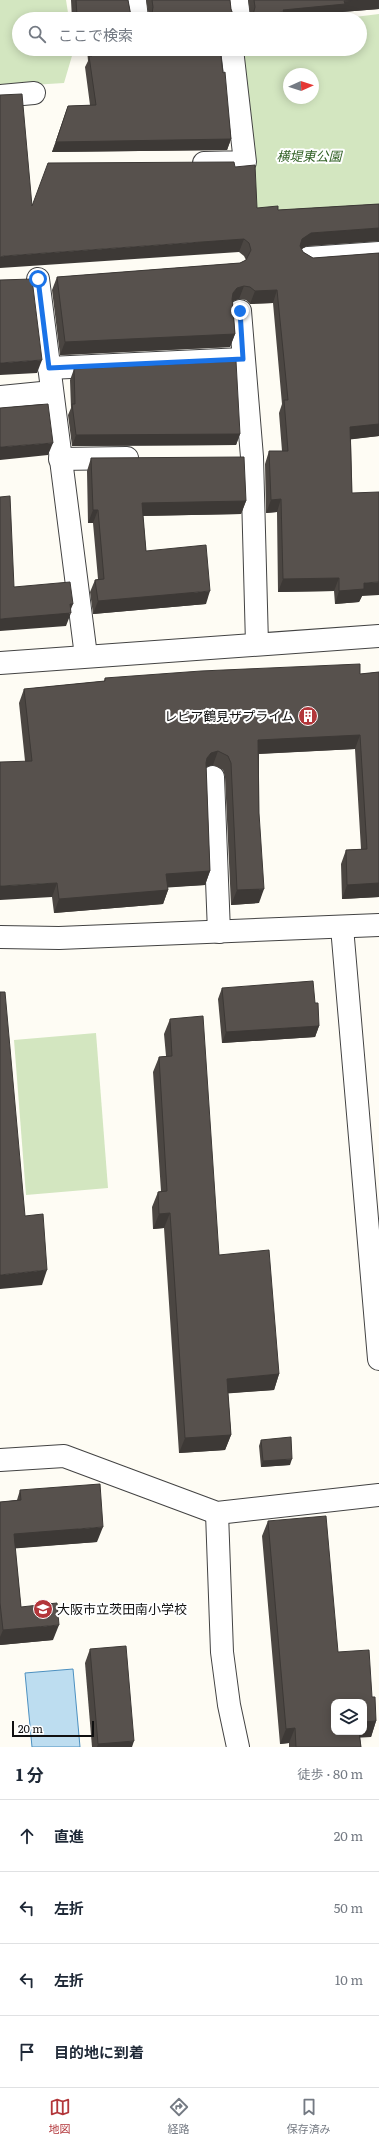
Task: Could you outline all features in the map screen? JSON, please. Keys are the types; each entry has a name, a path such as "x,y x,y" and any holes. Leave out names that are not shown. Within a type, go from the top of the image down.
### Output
{"street":[{"path":"136,0 137,12"},
{"path":"237,0 238,12"},
{"path":"182,163 244,162 233,56"},
{"path":"0,96 34,93"},
{"path":"308,258 379,253"},
{"path":"15,280 62,277"},
{"path":"38,279 86,656"},
{"path":"240,311 252,457 258,644"},
{"path":"49,368 243,359"},
{"path":"0,396 52,392"},
{"path":"228,457 252,457"},
{"path":"60,459 148,458"},
{"path":"0,662 379,636"},
{"path":"213,777 219,932"},
{"path":"0,937 58,938 379,925"},
{"path":"342,927 379,1359"},
{"path":"0,1460 64,1456 217,1513 379,1495"},
{"path":"217,1513 222,1652 229,1705 238,1747"}],"green space":[{"path":"0,0 66,0 68,12 12,12 12,56 72,56 64,83 0,87"},
{"name":"横堤東公園","path":"379,14 379,210 258,217 237,56 367,56 367,15"},
{"path":"96,1033 108,1188 26,1195 14,1040"}],"water":[{"path":"73,1669 80,1747 32,1747 25,1673"}],"building":[{"path":"76,0 128,0 130,12 77,12"},
{"path":"152,0 230,0 232,12 152,12"},
{"path":"254,0 358,0 344,1 345,4 283,10 284,12 254,12"},
{"path":"89,56 221,56 223,73 225,72 231,139 56,142 68,106 96,105"},
{"path":"22,94 32,206 48,163 234,162 235,167 255,165 257,208 278,206 278,210 379,204 379,228 311,233 302,239 300,246 303,252 313,258 379,253 379,424 350,427 352,493 379,492 379,582 364,583 364,589 339,591 339,578 283,579 281,499 271,500 269,451 288,451 284,400 288,400 277,290 255,291 250,287 244,286 237,288 233,293 232,299 235,334 65,342 57,277 240,263 246,260 251,250 249,243 244,239 0,257 0,95"},
{"path":"32,279 42,360 0,363 0,280"},
{"path":"236,361 240,434 76,435 72,404 75,404 74,369"},
{"path":"48,404 53,443 0,447 0,408"},
{"path":"244,457 246,501 142,503 146,551 206,545 210,591 98,601 95,580 104,579 98,510 93,510 91,458"},
{"path":"10,496 14,587 70,582 73,604 70,604 71,613 0,619 0,497"},
{"path":"360,664 360,674 379,672 379,883 347,885 346,850 367,849 360,735 258,740 259,813 264,889 237,890 231,763 228,756 218,751 211,753 207,758 206,763 210,871 166,874 168,890 59,899 57,883 0,886 0,762 32,761 24,689 105,681 105,678 201,671"},
{"path":"313,981 315,1003 318,1003 319,1026 226,1032 222,988"},
{"path":"0,992 5,992 25,1216 43,1214 47,1270 0,1275"},
{"path":"203,1016 219,1255 269,1250 279,1374 227,1379 231,1435 185,1438 170,1213 159,1214 158,1192 167,1191 159,1057 172,1056 170,1019"},
{"path":"291,1437 292,1459 263,1461 261,1440"},
{"path":"100,1484 103,1527 14,1534 21,1607 57,1603 59,1625 3,1630 0,1603 0,1502 21,1500 20,1490"},
{"path":"326,1516 338,1652 369,1650 372,1697 375,1697 376,1721 367,1722 367,1699 331,1699 331,1735 359,1735 361,1747 296,1747 295,1728 286,1729 268,1521"},
{"path":"126,1646 134,1741 98,1744 90,1649"}],"place":[{"name":"レピア鶴見ザプライム","path":"308,716"},
{"name":"大阪市立茨田南小学校","path":"43,1609"}],"route":[{"path":"38,279 49,368 243,359 240,311"}]}
